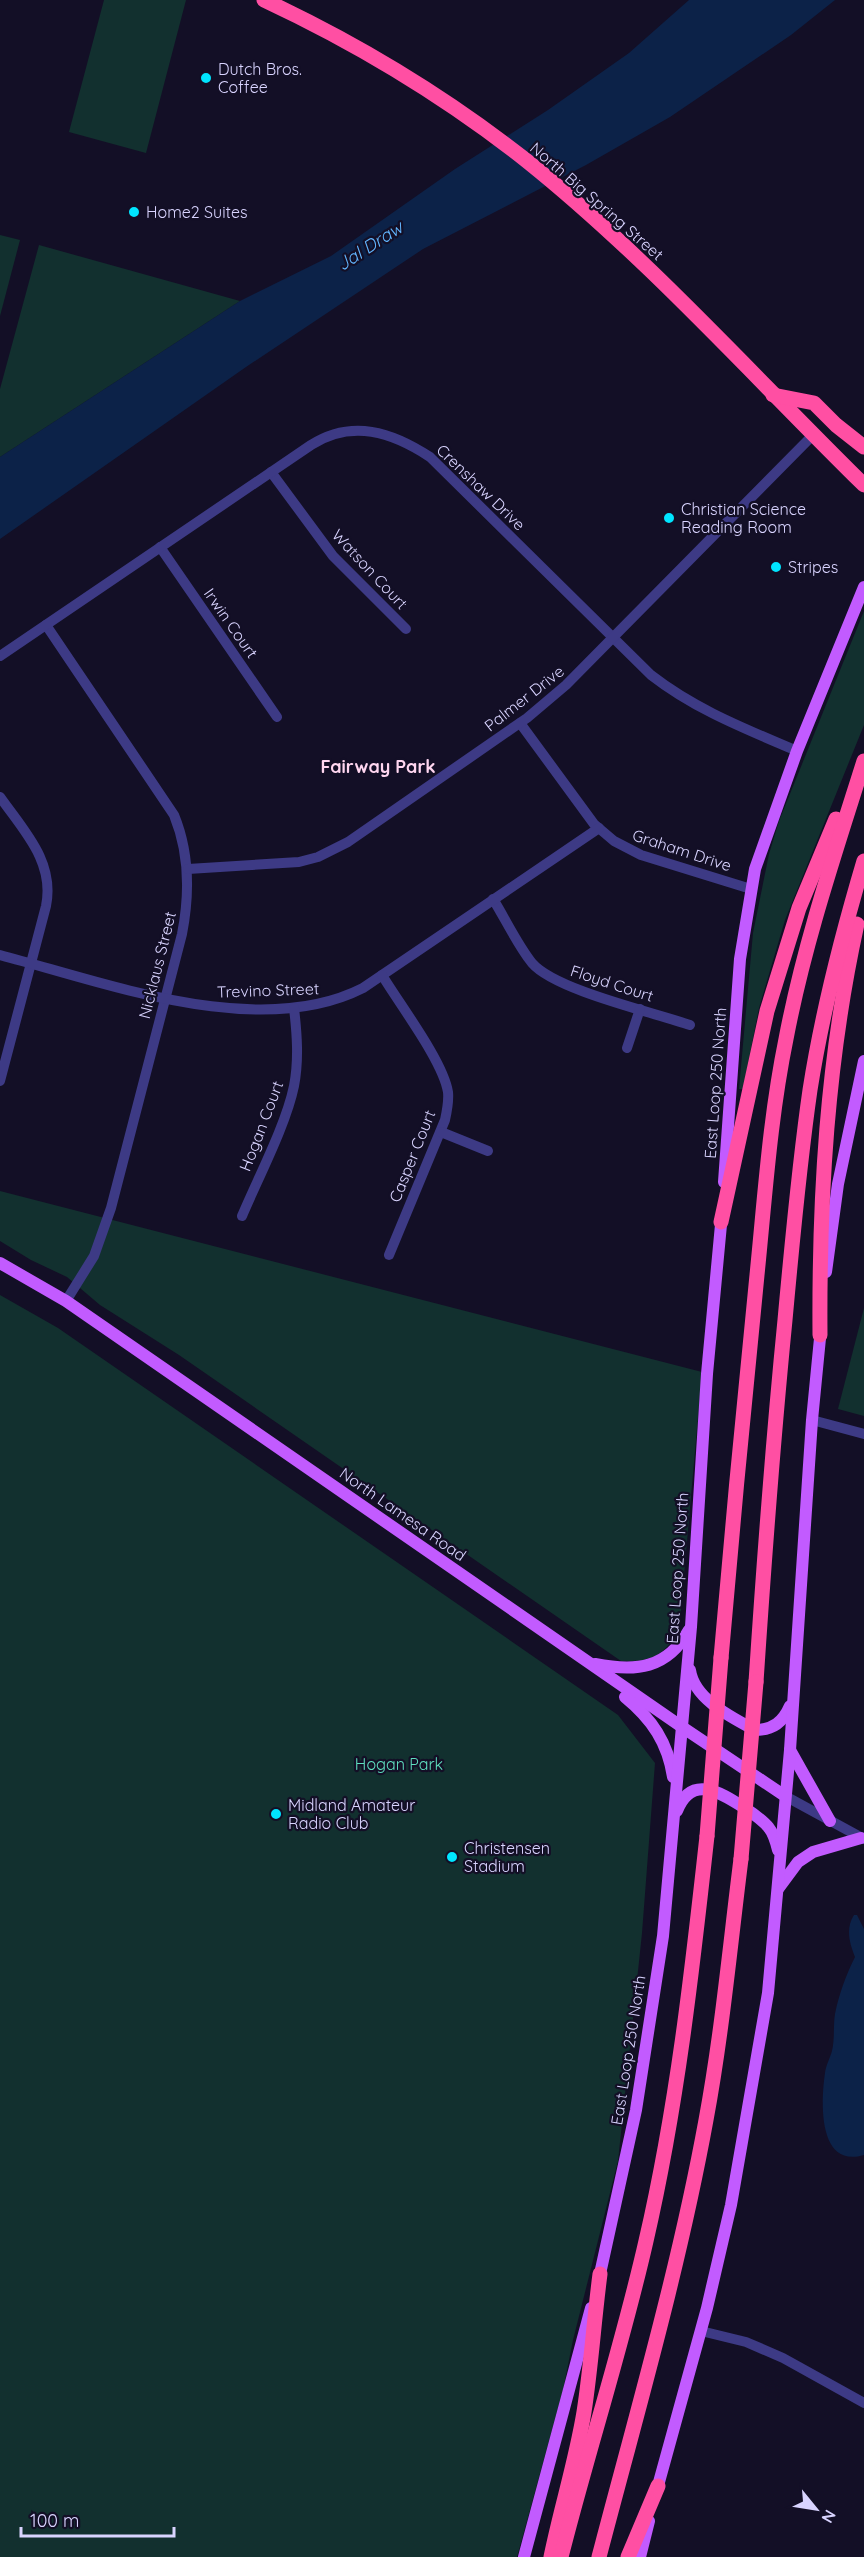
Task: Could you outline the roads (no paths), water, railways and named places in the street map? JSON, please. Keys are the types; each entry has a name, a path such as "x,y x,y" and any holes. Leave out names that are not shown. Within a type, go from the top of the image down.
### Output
{"highway":[{"name":"North Big Spring Street","path":"264,0 369,55 452,107 567,195 622,243 858,479 864,496"},
{"path":"773,395 814,404 864,447"},
{"path":"721,1222 756,1056 777,974 813,873 864,753"},
{"path":"561,2557 646,2242 684,2034 707,1836 738,1458 773,1108 786,1038 810,937 830,863 864,761"},
{"path":"599,2557 685,2224 706,2119 721,2022 741,1859 768,1498 801,1155 823,1030 850,909 864,861"},
{"path":"820,1335 821,1198 825,1136 841,1005 864,894"},
{"path":"551,2557 562,2503 577,2452 600,2274"},
{"path":"628,2557 658,2486"}],"main road":[{"name":"East Loop 250 North","path":"524,2557 600,2274 626,2163 648,2040 663,1936 691,1627 707,1374 721,1222 740,959 751,889 771,818 864,587"},
{"path":"640,2557 701,2331 746,2126 768,1994 820,1335 838,1184 864,1061"},
{"name":"North Lamesa Road","path":"0,1263 66,1301 590,1664 785,1796"},
{"path":"590,1664 629,1669 648,1666 675,1649 691,1627"},
{"path":"691,1627 690,1674 702,1696 755,1730 773,1728 786,1716 792,1700"},
{"path":"590,1664 638,1708 662,1738 669,1756 675,1801"},
{"path":"789,1749 830,1821"},
{"path":"672,1840 676,1815 686,1796 701,1788 718,1791 763,1821 771,1830 779,1854 779,1869"},
{"path":"777,1890 798,1862 813,1852 862,1839"}],"street":[{"name":"Crenshaw Drive","path":"0,656 318,440 339,431 361,431 405,442 430,458 651,675 679,697 722,719 797,751"},
{"name":"Palmer Drive","path":"188,869 299,862 327,854 348,842 520,723 573,679 813,435"},
{"name":"Watson Court","path":"271,471 333,556 406,629"},
{"name":"Irwin Court","path":"160,547 277,717"},
{"name":"Nicklaus Street","path":"46,625 174,815 182,834 188,869 186,913 111,1208 94,1256 66,1301"},
{"name":"Graham Drive","path":"520,723 599,828 614,841 627,849 751,889"},
{"path":"0,797 34,844 46,870 48,896 0,1081"},
{"name":"Trevino Street","path":"0,955 165,998 221,1009 294,1008 326,1004 343,998 382,975 599,828"},
{"name":"Floyd Court","path":"493,899 531,960 543,973 565,986 690,1024"},
{"name":"Casper Court","path":"382,975 437,1063 445,1080 448,1105 441,1132 388,1254"},
{"name":"Hogan Court","path":"242,1216 285,1114 293,1089 297,1043 294,1008"},
{"path":"627,1048 640,1009"},
{"path":"441,1132 488,1151"},
{"path":"812,1420 864,1434"},
{"path":"785,1796 862,1839"},
{"path":"701,2331 746,2342 783,2358 864,2403"}],"water":[{"name":"Jal Draw","path":"689,0 835,0 791,35 670,117 586,165 423,249 246,367 0,539 0,457 240,301 331,256 455,169 548,110 629,53"},
{"path":"854,1915 857,1915 864,1929 864,2155 849,2157 838,2152 830,2142 825,2129 823,2099 826,2070 833,2046 834,2019 843,1985 855,1957 849,1931"}],"place":[{"name":"Dutch Bros. Coffee","path":"206,78"},
{"name":"Home2 Suites","path":"134,212"},
{"name":"Christian Science Reading Room","path":"669,518"},
{"name":"Stripes","path":"776,567"},
{"name":"Midland Amateur Radio Club","path":"276,1814"},
{"name":"Christensen Stadium","path":"452,1857"}],"district":[{"name":"Fairway Park","path":"378,767"}],"park label":[{"name":"Hogan Park","path":"399,1764"}]}
